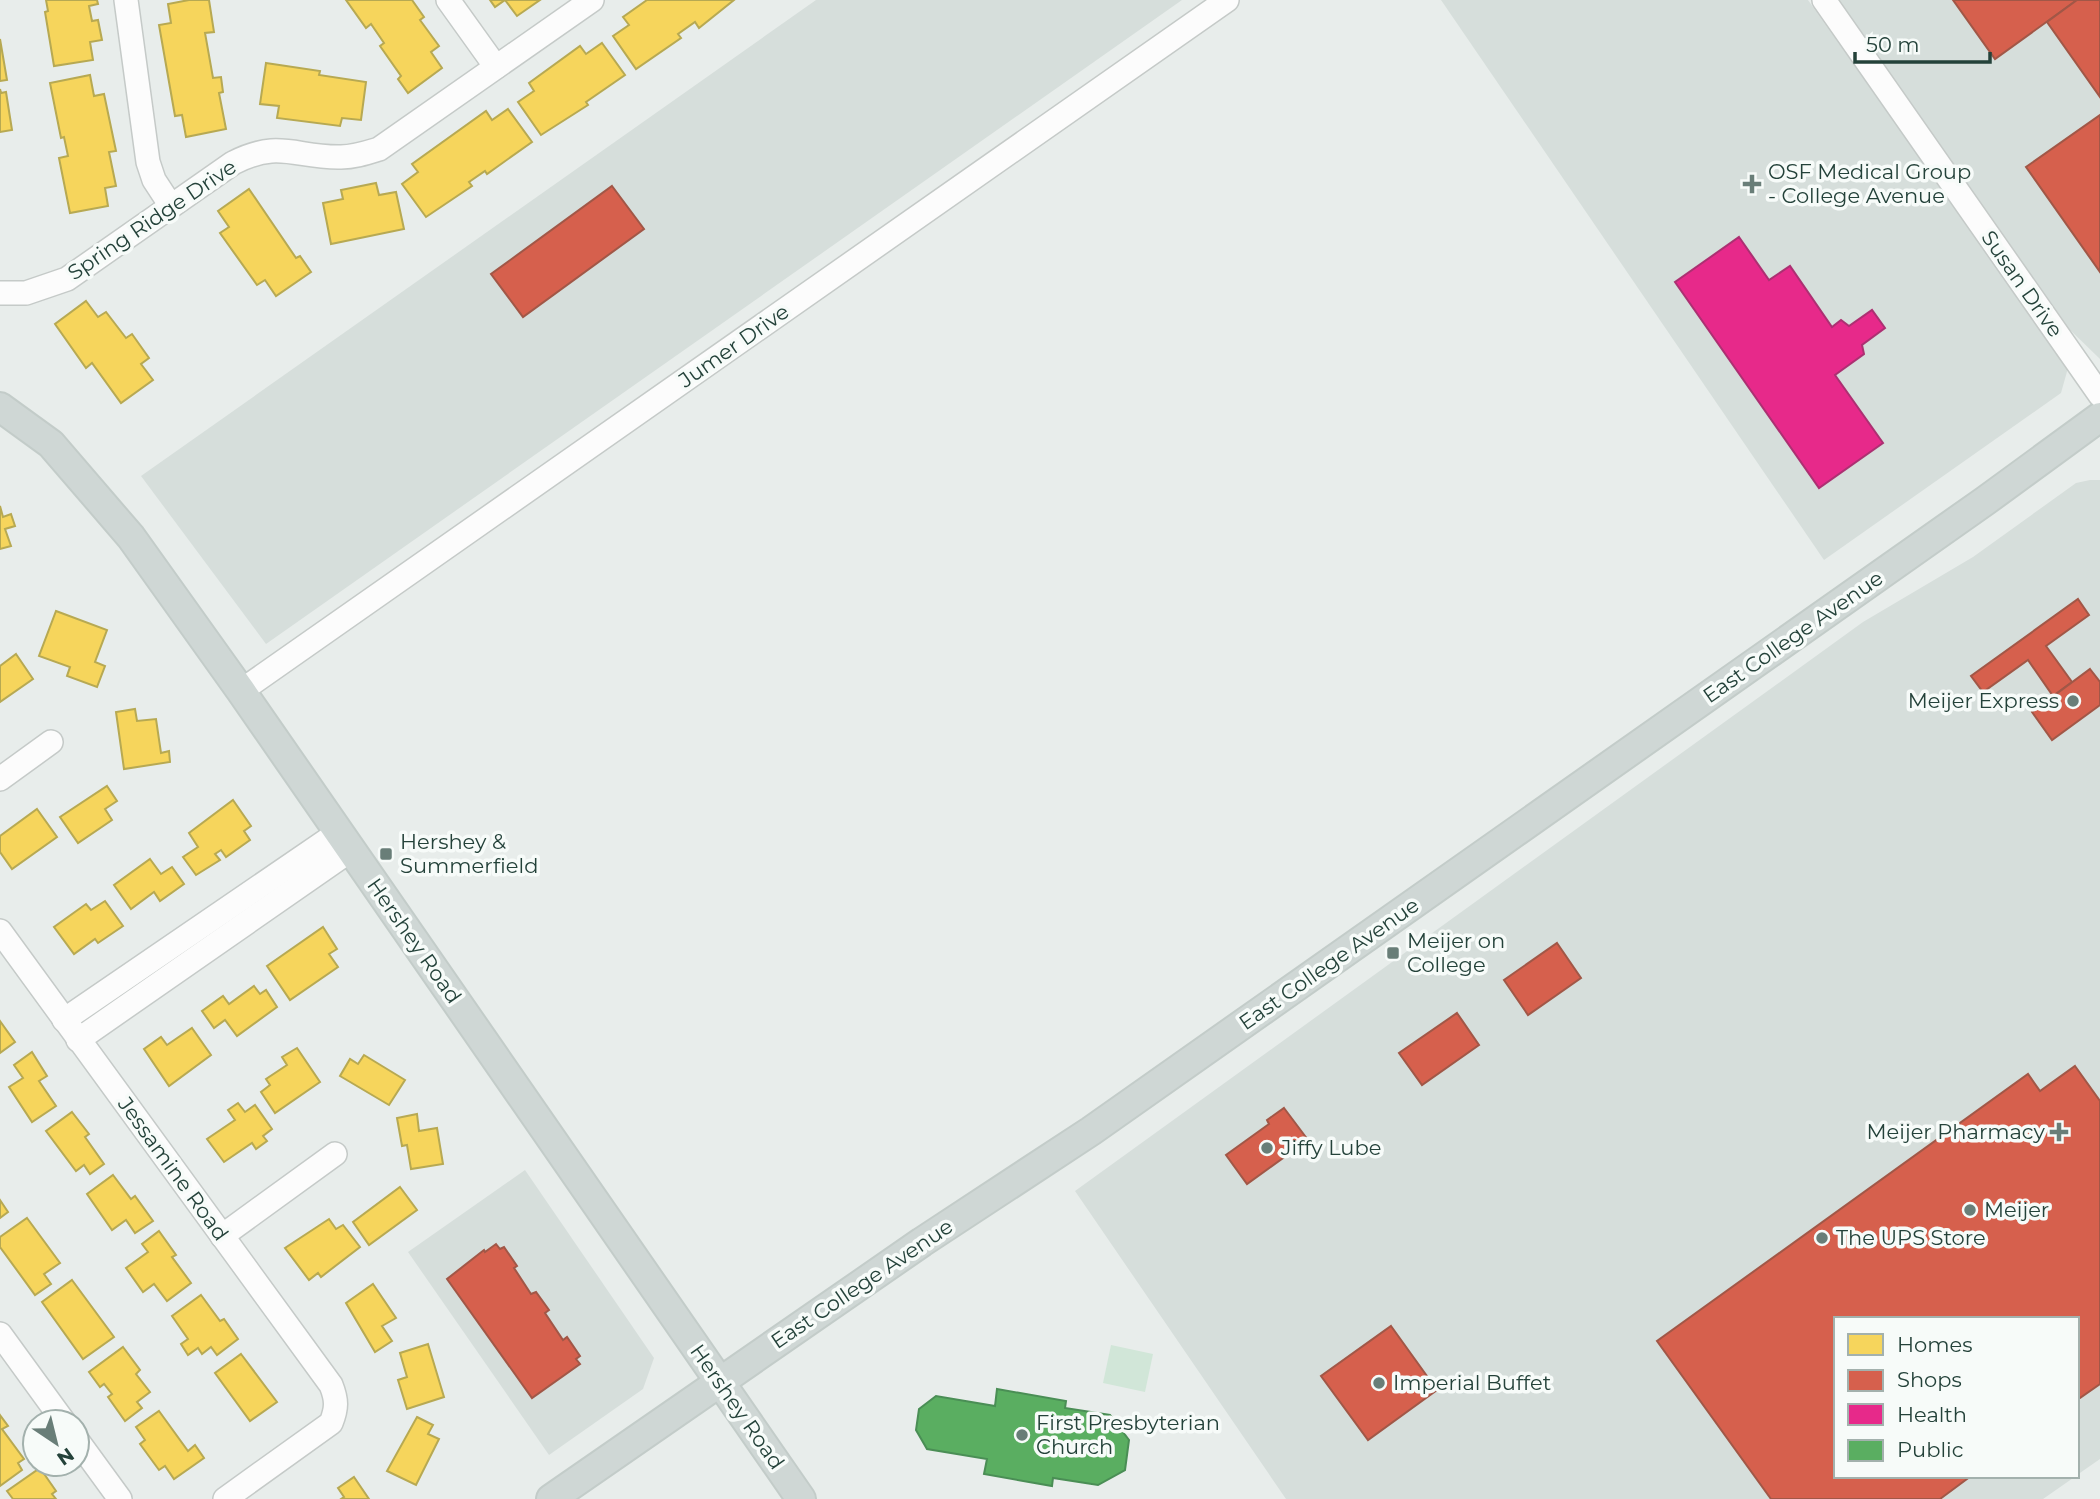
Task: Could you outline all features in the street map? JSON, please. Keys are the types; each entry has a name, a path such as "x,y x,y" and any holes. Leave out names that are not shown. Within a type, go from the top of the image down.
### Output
{"main road":[{"name":"Hershey Road","path":"0,407 51,444 131,537 241,691 802,1499"},
{"name":"East College Avenue","path":"551,1499 922,1242 1091,1132 2100,417"}],"street":[{"path":"126,0 148,162 154,180 171,206"},
{"path":"448,0 496,67"},
{"name":"Spring Ridge Drive","path":"0,293 26,293 67,279 233,163 250,154 283,149 341,157 379,149 592,0"},
{"name":"Jumer Drive","path":"241,691 1227,0"},
{"name":"Susan Drive","path":"1824,0 2100,395"},
{"path":"0,779 51,742"},
{"path":"64,1020 220,913 345,841"},
{"path":"78,1040 234,932 345,841"},
{"path":"220,913 234,932"},
{"name":"Jessamine Road","path":"0,931 331,1385 337,1410 331,1423 225,1499"},
{"path":"222,1236 335,1154"},
{"path":"0,1334 54,1408"},
{"path":"91,1459 120,1499"}],"shaded area":[{"path":"816,0 1182,0 266,644 141,476"},
{"name":"OSF Medical Group - College Avenue","path":"1441,0 1808,0 2068,368 2061,393 1824,560"},
{"path":"1838,0 2100,0 2100,359 2064,324"},
{"path":"2100,480 2100,1459 2079,1474 2079,1317 1834,1317 1834,1478 2073,1478 2043,1499 1286,1499 1075,1191 1863,622 1973,557 2076,483"},
{"path":"525,1170 654,1358 643,1389 549,1455 408,1252"}],"green space":[{"path":"1111,1345 1153,1354 1145,1392 1103,1383"}],"building: Homes":[{"path":"46,0 97,0 98,4 89,6 92,21 98,20 102,40 90,42 93,60 54,66 45,12 48,11"},
{"path":"209,0 214,32 205,33 213,78 221,77 223,92 219,93 226,129 186,137 182,115 175,116 159,25 171,23 168,4"},
{"path":"346,0 412,0 424,17 420,20 439,46 431,52 442,68 408,93 398,79 401,76 380,46 384,43 371,24 366,28"},
{"path":"490,0 505,0 495,7"},
{"path":"505,0 540,0 517,16"},
{"path":"647,0 734,0 699,28 695,22 678,34 681,38 636,69 613,36 629,25 623,17"},
{"path":"0,39 7,80 0,81"},
{"path":"602,43 625,75 586,102 588,105 541,135 518,102 534,91 529,83 580,46 586,54"},
{"path":"266,63 320,71 319,75 366,82 361,120 342,118 340,126 277,118 279,106 260,104"},
{"path":"90,75 94,96 104,94 116,151 109,152 116,186 105,188 108,206 70,213 59,158 68,156 64,137 61,138 50,83"},
{"path":"0,89 1,93 6,92 12,130 0,132"},
{"path":"508,109 532,142 487,174 485,171 469,182 472,186 426,217 402,184 418,172 412,164 486,111 492,120"},
{"path":"376,183 379,195 396,192 404,229 331,244 323,203 343,199 341,190"},
{"path":"249,189 296,258 300,256 311,272 276,296 265,280 257,285 220,233 229,227 218,211"},
{"path":"86,301 98,317 106,312 126,338 132,334 149,358 141,364 153,380 121,403 92,363 86,368 55,324"},
{"path":"0,506 3,517 11,514 15,526 5,529 11,546 0,549"},
{"path":"56,611 107,630 95,662 105,666 97,687 67,676 70,667 39,656"},
{"path":"16,654 33,679 0,702 0,666"},
{"path":"135,709 137,721 156,719 161,753 169,751 170,762 124,769 116,712"},
{"path":"107,786 117,801 105,809 112,820 78,843 60,817"},
{"path":"233,800 251,826 244,831 250,840 226,857 221,850 215,854 220,860 196,875 183,857 198,847 189,833"},
{"path":"37,809 57,837 12,869 0,852 0,836"},
{"path":"150,859 161,874 172,867 184,884 160,901 154,892 131,909 114,885"},
{"path":"105,901 123,926 98,943 95,939 74,954 54,927 86,904 91,910"},
{"path":"323,927 337,949 329,954 338,967 290,1000 267,966"},
{"path":"254,986 260,994 266,990 277,1007 237,1036 225,1020 214,1028 202,1011 223,996 229,1004"},
{"path":"0,1021 15,1042 0,1053"},
{"path":"192,1028 211,1055 169,1086 144,1049 161,1037 167,1045"},
{"path":"297,1048 320,1082 275,1113 261,1092 270,1085 266,1079 287,1065 282,1057"},
{"path":"32,1052 47,1076 39,1081 56,1106 32,1122 9,1087 23,1078 14,1065"},
{"path":"364,1055 405,1080 389,1105 340,1076 350,1059 358,1064"},
{"path":"238,1103 245,1112 255,1105 272,1129 263,1136 267,1141 256,1149 252,1143 224,1162 207,1139 235,1120 228,1110"},
{"path":"72,1112 89,1134 85,1137 104,1164 90,1174 84,1165 76,1171 46,1131"},
{"path":"417,1114 419,1131 437,1128 443,1164 411,1169 407,1145 402,1146 397,1118"},
{"path":"113,1175 131,1199 135,1196 153,1221 135,1233 126,1220 112,1230 87,1194"},
{"path":"400,1187 417,1210 369,1245 353,1222"},
{"path":"0,1200 8,1212 0,1218"},
{"path":"27,1218 60,1263 44,1274 51,1284 35,1295 0,1247 0,1237"},
{"path":"329,1219 336,1229 343,1225 360,1247 321,1277 318,1273 309,1280 285,1248"},
{"path":"159,1231 176,1255 172,1257 191,1283 167,1301 154,1284 143,1292 126,1268 148,1252 142,1244"},
{"path":"72,1280 114,1337 83,1359 42,1302"},
{"path":"373,1284 396,1318 382,1326 392,1341 375,1352 346,1303"},
{"path":"201,1295 220,1321 224,1319 238,1339 217,1355 211,1347 202,1354 198,1348 188,1355 181,1344 188,1339 172,1316"},
{"path":"428,1344 444,1397 407,1409 398,1380 407,1377 400,1353"},
{"path":"123,1347 140,1370 136,1374 150,1392 137,1402 142,1408 125,1421 108,1397 112,1394 104,1384 100,1387 89,1372"},
{"path":"241,1354 277,1402 250,1421 215,1373"},
{"path":"159,1411 188,1451 195,1445 204,1458 174,1479 165,1466 159,1470 140,1444 145,1440 136,1427"},
{"path":"0,1415 8,1426 2,1429 21,1455 21,1461 18,1463 21,1471 0,1486"},
{"path":"417,1417 433,1425 428,1434 439,1439 416,1485 387,1471"},
{"path":"354,1477 369,1499 341,1499 344,1497 338,1488"},
{"path":"26,1478 47,1478 56,1491 52,1494 56,1499 13,1499 7,1491"}],"building: Shops":[{"path":"1953,0 2077,0 1995,59"},
{"path":"2077,0 2100,0 2100,97 2047,22"},
{"path":"2100,115 2100,272 2026,167"},
{"path":"612,186 644,229 523,317 491,274"},
{"path":"2078,599 2089,615 2046,646 2072,682 2053,696 2028,660 1983,692 1971,676"},
{"name":"Meijer Express","path":"2090,669 2100,682 2100,705 2052,740 2032,712"},
{"path":"1557,943 1581,978 1528,1015 1504,980"},
{"path":"1457,1013 1479,1045 1422,1085 1399,1053"},
{"name":"Meijer","path":"2075,1066 2100,1101 2100,1384 2079,1399 2079,1317 1834,1317 1834,1478 1968,1478 1940,1499 1771,1499 1657,1341 2028,1074 2040,1091"},
{"name":"Jiffy Lube","path":"1284,1108 1308,1140 1247,1184 1226,1155 1269,1124 1267,1120"},
{"path":"496,1244 500,1249 504,1247 531,1294 536,1292 549,1310 545,1313 563,1340 567,1337 580,1356 576,1359 580,1364 532,1398 447,1279"},
{"name":"Imperial Buffet","path":"1391,1326 1437,1390 1368,1440 1321,1376"}],"building: Health":[{"path":"1739,237 1769,280 1790,266 1832,327 1841,320 1849,326 1872,310 1885,328 1862,345 1864,354 1835,375 1883,443 1819,488 1675,282"}],"building: Public":[{"name":"First Presbyterian Church","path":"997,1389 1066,1401 1065,1408 1110,1415 1129,1440 1125,1470 1098,1485 1053,1478 1052,1486 984,1474 987,1459 927,1449 916,1430 919,1409 936,1396 995,1406"}],"place":[{"name":"OSF Medical Group - College Avenue","path":"1752,184"},
{"name":"Meijer Express","path":"2073,701"},
{"name":"Hershey & Summerfield","path":"386,854"},
{"name":"Meijer on College","path":"1393,953"},
{"name":"Meijer Pharmacy","path":"2059,1132"},
{"name":"Jiffy Lube","path":"1267,1148"},
{"name":"Meijer","path":"1970,1210"},
{"name":"The UPS Store","path":"1822,1238"},
{"name":"Imperial Buffet","path":"1379,1383"},
{"name":"First Presbyterian Church","path":"1022,1435"}]}
